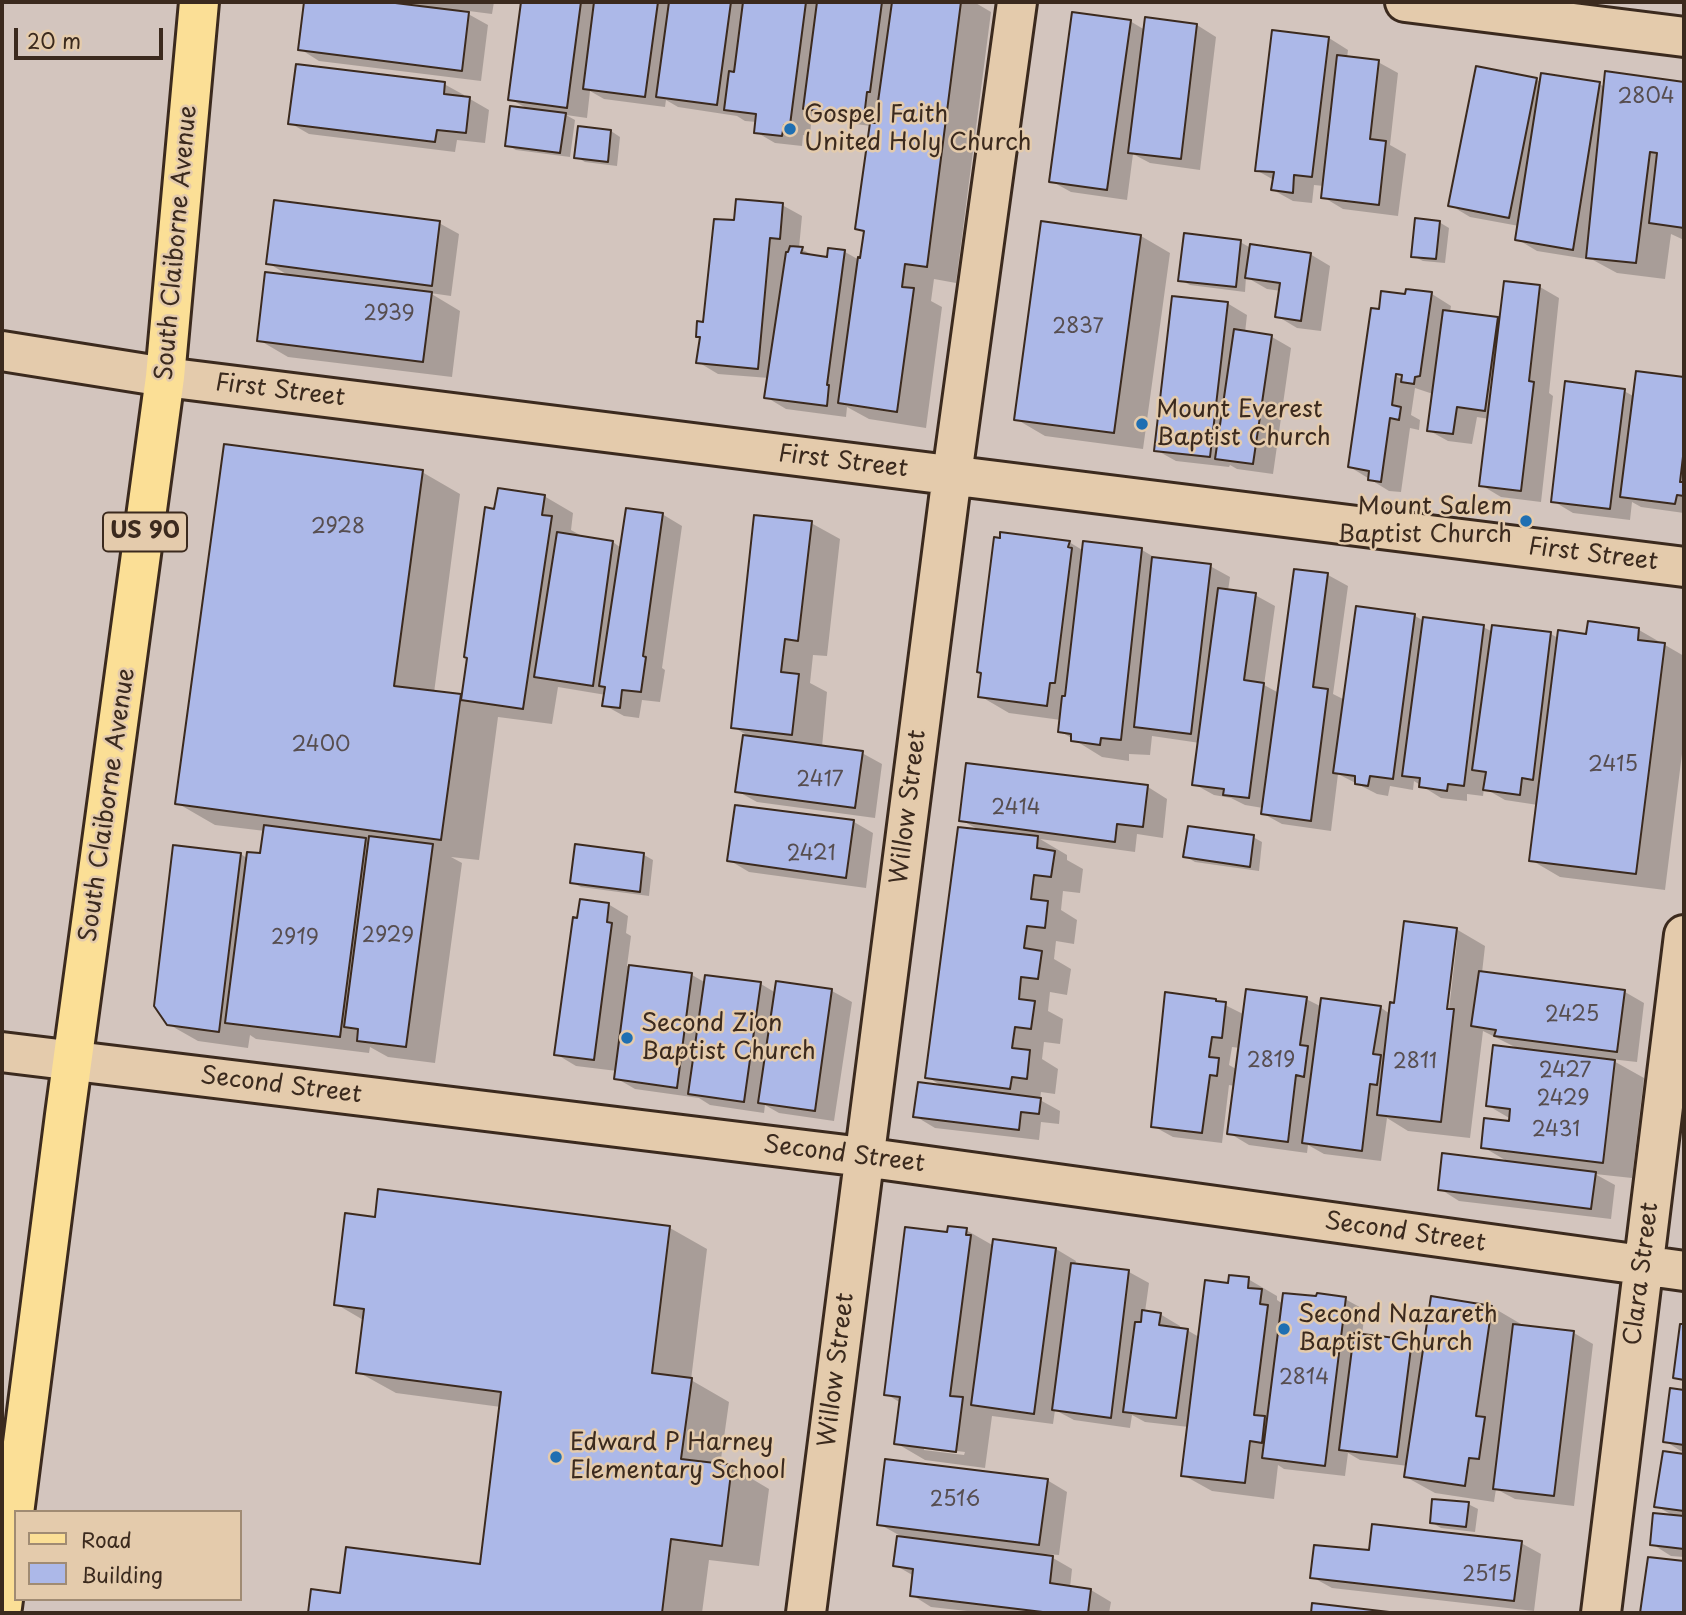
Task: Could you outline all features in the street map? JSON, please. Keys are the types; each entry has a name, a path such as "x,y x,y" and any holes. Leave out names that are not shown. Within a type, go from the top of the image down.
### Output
{"main road":[{"name":"South Claiborne Avenue","path":"15,1510 165,377 199,2"},
{"name":"South Claiborne Avenue","path":"2,1607 14,1515"}],"street":[{"name":"Willow Street","path":"806,1613 863,1157 1017,2"},
{"path":"1405,2 1684,37"},
{"name":"First Street","path":"2,351 165,377 1684,567"},
{"name":"Clara Street","path":"1601,1613 1684,934"},
{"name":"Second Street","path":"2,1052 863,1157 1684,1271"}],"building":[{"path":"304,2 387,2 469,12 462,71 298,50"},
{"path":"521,2 581,2 567,108 508,100"},
{"path":"594,2 658,2 645,97 583,89"},
{"path":"669,2 731,2 717,105 656,97"},
{"path":"743,2 806,2 790,125 784,125 782,136 754,133 756,114 724,110 729,71 734,72"},
{"path":"817,2 882,2 864,117 803,109"},
{"path":"892,2 961,2 927,267 905,264 902,287 914,288 897,412 838,403 864,231 855,229 870,123 875,123"},
{"path":"1072,12 1131,20 1107,190 1049,182"},
{"path":"1145,17 1197,24 1181,159 1128,153"},
{"path":"1272,30 1329,37 1312,177 1294,175 1293,193 1271,190 1274,172 1255,171"},
{"path":"1337,55 1379,60 1370,139 1386,141 1379,205 1321,198"},
{"path":"296,64 445,82 444,94 470,97 466,133 437,130 435,142 288,124"},
{"path":"1476,66 1537,78 1509,218 1448,206"},
{"path":"1605,71 1684,82 1684,228 1649,223 1657,153 1650,152 1636,263 1586,258"},
{"path":"1541,73 1600,82 1573,250 1515,240"},
{"path":"510,106 566,113 560,153 505,146"},
{"path":"578,126 611,130 608,162 574,158"},
{"path":"736,199 783,203 780,239 770,238 758,369 696,363 700,337 696,337 697,321 703,322 714,219 734,220"},
{"path":"274,200 440,221 432,286 266,264"},
{"path":"1415,218 1440,221 1436,259 1411,257"},
{"path":"1041,221 1141,235 1114,433 1014,420"},
{"path":"1184,233 1241,240 1236,287 1178,281"},
{"path":"1250,244 1311,253 1301,321 1275,317 1280,283 1245,278"},
{"path":"790,246 803,247 801,253 827,257 828,248 845,250 827,385 827,406 764,398 786,252"},
{"path":"265,272 432,292 423,362 257,341"},
{"path":"1504,281 1540,285 1529,381 1534,382 1521,491 1479,486"},
{"path":"1406,289 1432,292 1420,376 1415,377 1414,384 1401,382 1402,375 1396,374 1392,405 1401,407 1399,420 1390,418 1381,482 1368,480 1369,471 1348,467 1371,308 1379,309 1381,291 1405,294"},
{"path":"1172,296 1228,302 1210,457 1154,451"},
{"path":"1443,310 1498,317 1485,411 1457,407 1453,434 1427,431"},
{"path":"1234,329 1272,335 1253,464 1215,459"},
{"path":"1636,371 1684,377 1684,448 1680,482 1684,482 1684,496 1677,495 1675,504 1620,497"},
{"path":"1565,381 1625,389 1610,509 1551,502"},
{"path":"224,444 423,470 394,686 461,694 441,840 175,804"},
{"path":"498,488 545,495 542,515 552,516 523,709 461,700 467,658 464,657 485,507 494,509"},
{"path":"626,508 663,513 643,656 646,657 641,692 622,690 620,708 602,706 605,687 599,686"},
{"path":"754,515 812,521 798,641 785,639 781,672 799,674 792,735 731,728"},
{"path":"557,532 613,541 593,686 534,677"},
{"path":"1000,532 1070,541 1068,547 1072,548 1055,683 1050,683 1047,706 978,697 981,673 977,672 994,537 1000,538"},
{"path":"1083,541 1142,548 1121,740 1101,738 1100,745 1071,741 1071,734 1058,732 1062,696 1065,696"},
{"path":"1152,557 1211,564 1191,734 1134,727"},
{"path":"1294,569 1328,573 1313,687 1328,689 1311,821 1261,814"},
{"path":"1218,588 1256,593 1244,680 1264,683 1249,798 1223,795 1224,789 1192,785"},
{"path":"1356,606 1415,614 1393,779 1370,776 1368,786 1355,784 1355,776 1333,773"},
{"path":"1423,617 1484,625 1464,786 1448,784 1447,791 1419,787 1420,778 1402,776"},
{"path":"1588,621 1639,628 1638,640 1665,643 1636,874 1529,861 1558,630 1586,634"},
{"path":"1492,625 1551,632 1533,780 1522,778 1520,795 1483,790 1486,772 1472,770"},
{"path":"743,735 863,751 855,808 735,792"},
{"path":"966,763 1148,785 1143,827 1117,824 1115,842 959,821"},
{"path":"735,805 854,820 846,878 727,861"},
{"path":"264,825 366,838 340,1037 225,1023 247,852 260,853"},
{"path":"1188,826 1254,835 1250,867 1183,857"},
{"path":"958,827 1038,836 1037,848 1055,851 1051,877 1034,875 1031,899 1048,901 1045,928 1027,926 1024,948 1042,951 1038,979 1021,977 1019,999 1035,1001 1031,1029 1015,1027 1012,1048 1030,1050 1027,1079 1012,1077 1010,1089 925,1078"},
{"path":"369,836 433,844 406,1047 357,1041 358,1029 344,1027"},
{"path":"575,844 644,853 640,892 570,883"},
{"path":"173,845 241,853 219,1032 167,1025 154,1006"},
{"path":"580,899 609,903 607,922 612,923 594,1060 554,1055 573,917 577,918"},
{"path":"1404,921 1457,928 1447,1009 1454,1009 1441,1122 1377,1115 1390,1002 1394,1003"},
{"path":"629,965 692,973 677,1088 614,1079"},
{"path":"1479,971 1625,990 1617,1052 1494,1036 1496,1030 1471,1026"},
{"path":"705,975 761,982 744,1102 688,1094"},
{"path":"776,981 832,989 815,1111 758,1103"},
{"path":"1246,989 1307,997 1300,1045 1308,1046 1304,1077 1296,1075 1288,1142 1227,1134"},
{"path":"1165,992 1226,1002 1222,1038 1212,1037 1209,1057 1219,1058 1217,1076 1210,1075 1202,1133 1151,1127"},
{"path":"1321,998 1381,1006 1373,1054 1381,1055 1377,1085 1370,1084 1362,1151 1302,1143"},
{"path":"1493,1045 1615,1060 1603,1163 1481,1148 1484,1118 1509,1121 1510,1109 1486,1106"},
{"path":"918,1082 1041,1098 1039,1114 1021,1112 1019,1130 913,1117"},
{"path":"1442,1153 1596,1172 1591,1209 1438,1190"},
{"path":"378,1189 670,1226 652,1373 692,1378 681,1459 732,1465 722,1546 671,1539 662,1613 308,1613 311,1589 340,1593 346,1547 480,1564 501,1392 356,1373 364,1309 334,1305 345,1213 375,1217"},
{"path":"948,1226 967,1228 966,1235 971,1235 950,1396 963,1397 956,1452 894,1444 900,1397 884,1395 905,1227 947,1232"},
{"path":"993,1239 1056,1248 1034,1414 971,1405"},
{"path":"1071,1263 1129,1270 1111,1418 1052,1410"},
{"path":"1229,1275 1249,1277 1248,1288 1262,1289 1260,1304 1268,1305 1254,1415 1265,1416 1262,1443 1250,1441 1245,1483 1181,1476 1205,1280 1228,1283"},
{"path":"1283,1293 1316,1296 1317,1293 1346,1297 1325,1466 1262,1458"},
{"path":"1431,1296 1492,1306 1476,1416 1485,1417 1479,1459 1469,1458 1465,1486 1404,1477"},
{"path":"1142,1310 1161,1313 1159,1325 1188,1329 1176,1418 1123,1412 1135,1322 1141,1322"},
{"path":"1513,1324 1574,1331 1554,1496 1493,1489"},
{"path":"1680,1324 1684,1324 1684,1380 1673,1378"},
{"path":"1354,1333 1412,1340 1397,1457 1339,1450"},
{"path":"1670,1388 1684,1390 1684,1445 1663,1442"},
{"path":"1663,1451 1684,1454 1684,1511 1654,1507"},
{"path":"885,1459 1048,1479 1039,1545 877,1525"},
{"path":"1432,1499 1469,1502 1466,1527 1430,1523"},
{"path":"1653,1513 1684,1516 1684,1549 1650,1545"},
{"path":"1372,1524 1522,1541 1514,1601 1310,1578 1314,1545 1369,1550"},
{"path":"897,1536 1053,1556 1050,1583 1091,1589 1088,1613 1051,1613 910,1596 913,1569 893,1566"},
{"path":"1648,1557 1684,1561 1684,1613 1640,1613"},
{"path":"1312,1603 1398,1613 1311,1613"}],"place":[{"name":"Gospel Faith United Holy Church","path":"790,129"},
{"name":"Mount Everest Baptist Church","path":"1142,424"},
{"name":"Mount Salem Baptist Church","path":"1526,521"},
{"name":"Second Zion Baptist Church","path":"627,1038"},
{"name":"Second Nazareth Baptist Church","path":"1284,1329"},
{"name":"Edward P Harney Elementary School","path":"556,1457"}]}
